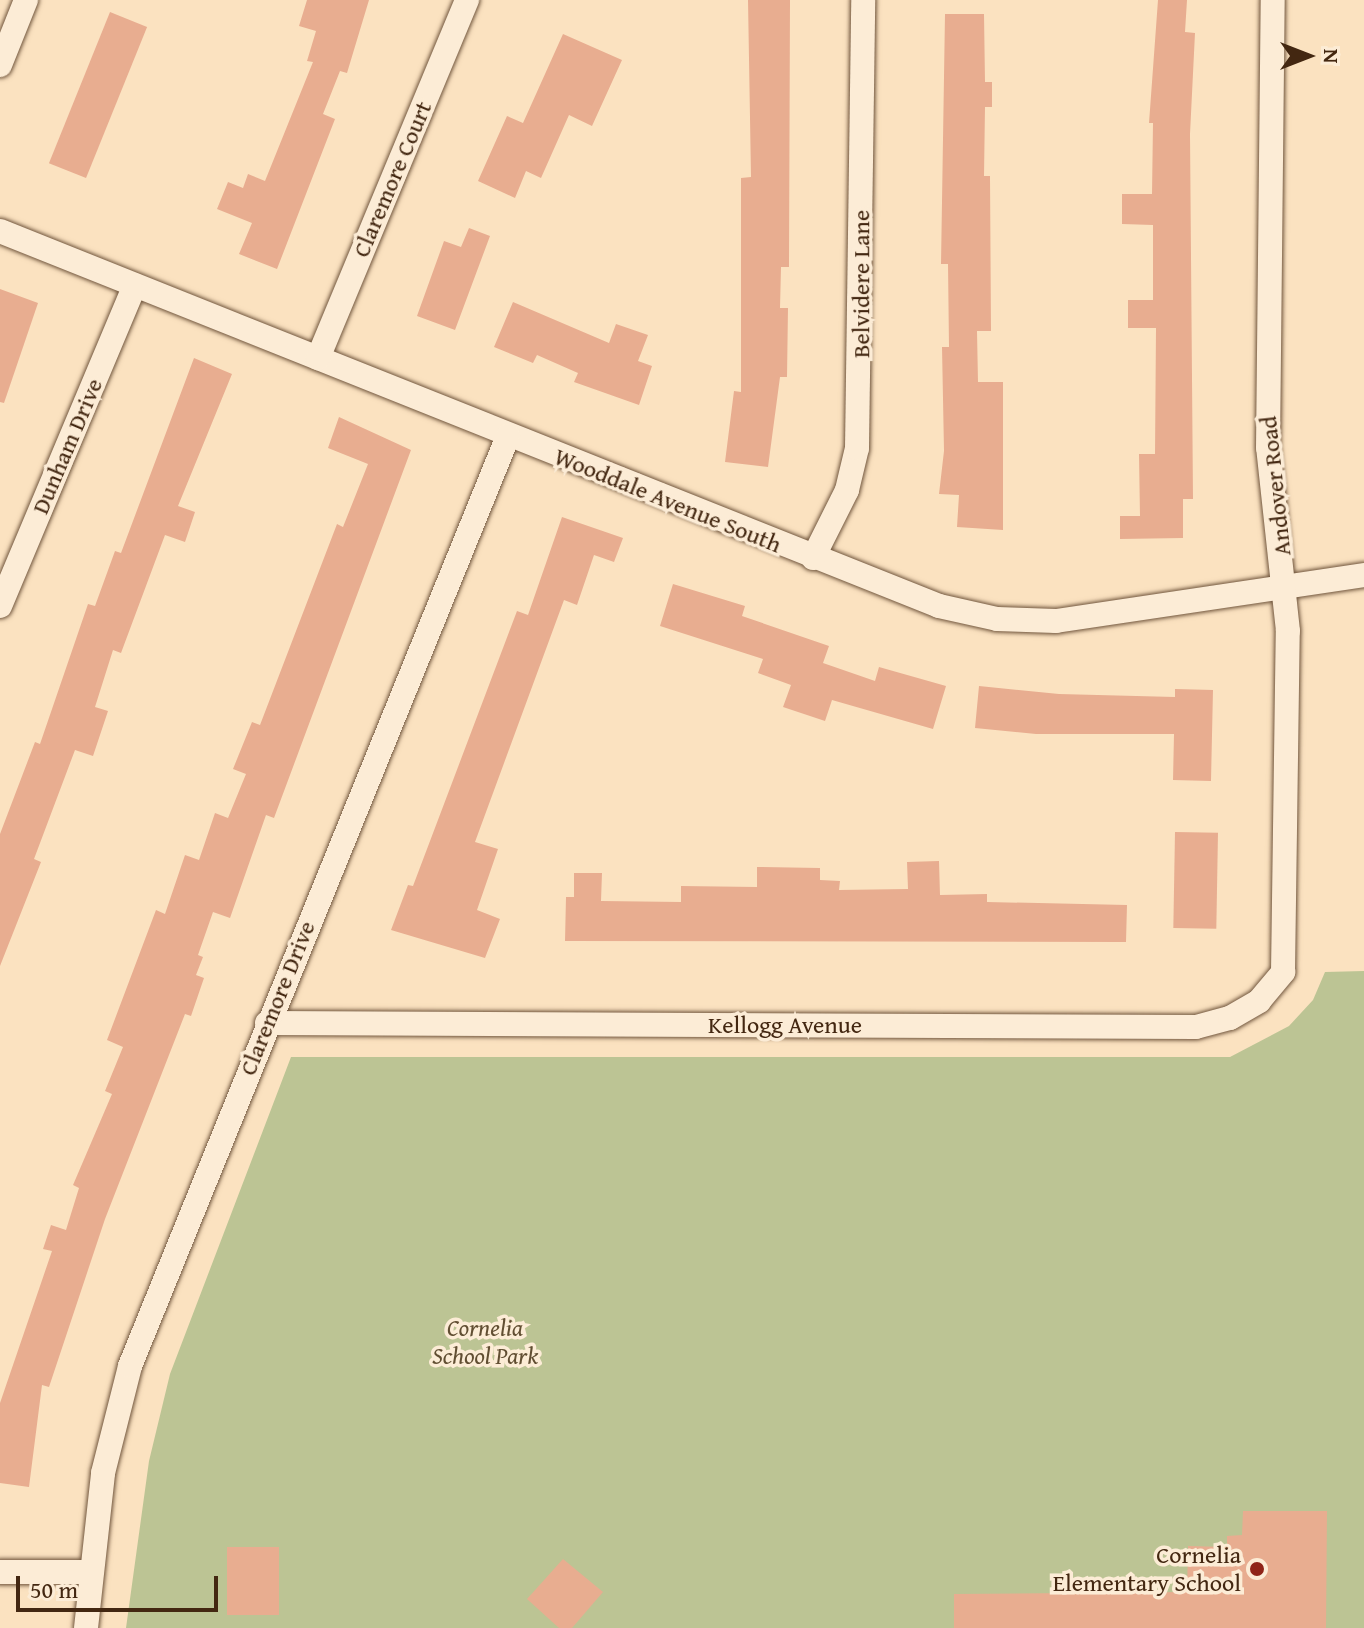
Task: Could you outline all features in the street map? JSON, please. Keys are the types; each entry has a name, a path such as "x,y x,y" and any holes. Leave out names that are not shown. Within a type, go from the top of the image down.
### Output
{"street":[{"path":"0,65 26,0"},
{"name":"Claremore Court","path":"318,358 467,0"},
{"name":"Belvidere Lane","path":"813,558 847,490 857,448 863,0"},
{"name":"Andover Road","path":"1273,0 1266,375 1268,448 1286,587 1283,972"},
{"name":"Wooddale Avenue South","path":"0,231 939,606 997,619 1056,621 1364,575"},
{"name":"Dunham Drive","path":"0,606 135,285"},
{"name":"Claremore Drive","path":"86,1628 89,1572 103,1473 130,1366 508,436"},
{"name":"Kellogg Avenue","path":"267,1023 1196,1027 1230,1018 1259,1001 1283,972"},
{"path":"0,1572 89,1572"}],"green space":[{"name":"Cornelia School Park","path":"1364,971 1364,1628 126,1628 149,1461 170,1374 291,1057 1230,1057 1289,1026 1313,1000 1325,972"}],"building":[{"path":"307,0 369,0 347,73 340,71 323,114 335,119 277,269 239,254 252,223 217,209 228,182 243,188 248,174 265,181 313,62 307,61 316,31 299,26"},
{"path":"748,0 790,0 789,267 781,267 780,308 788,308 787,377 780,377 768,467 725,462 734,391 741,392 741,178 751,177"},
{"path":"1158,0 1187,0 1185,32 1195,33 1190,134 1193,499 1183,499 1183,538 1120,539 1120,516 1140,516 1139,454 1155,454 1156,328 1128,328 1128,300 1153,300 1153,225 1122,224 1122,194 1152,194 1153,123 1149,123"},
{"path":"110,12 147,27 86,178 49,163"},
{"path":"945,14 984,14 985,82 992,82 992,107 985,107 984,176 990,176 991,331 977,331 978,382 1003,382 1003,530 957,527 959,495 939,494 944,451 942,347 949,347 948,264 941,264"},
{"path":"563,34 622,60 592,126 569,115 541,178 526,171 515,198 478,181 507,116 523,123"},
{"path":"469,228 490,236 455,330 417,316 444,241 461,247"},
{"path":"0,289 38,303 4,403 0,402"},
{"path":"513,302 609,343 616,324 648,335 638,361 652,366 639,405 574,382 578,373 537,355 533,363 494,347"},
{"path":"194,358 232,374 178,506 195,512 185,542 165,535 121,653 113,650 95,707 108,711 93,756 75,750 34,859 41,862 0,966 0,834 35,742 40,744 88,604 95,606 115,551 121,553"},
{"path":"339,417 411,450 274,818 266,815 230,918 213,912 198,955 203,957 196,975 204,978 191,1016 185,1014 105,1219 49,1387 42,1385 29,1487 0,1483 0,1403 52,1251 43,1249 51,1225 66,1230 79,1188 73,1185 112,1094 105,1091 123,1047 107,1040 156,910 165,914 185,855 199,860 215,813 228,818 246,774 233,769 252,722 260,725 337,524 343,527 368,464 328,448"},
{"path":"562,517 623,538 614,562 594,555 577,605 564,600 475,842 498,849 477,910 500,919 485,958 391,930 408,885 413,886 517,611 528,615"},
{"path":"673,584 745,606 742,616 829,646 823,663 875,681 879,667 946,686 933,729 832,700 825,721 783,707 791,685 758,673 763,659 660,626"},
{"path":"979,686 1059,694 1175,697 1175,689 1213,690 1211,781 1173,780 1174,734 1036,734 975,728"},
{"path":"1175,832 1218,833 1216,929 1173,928"},
{"path":"939,861 940,895 987,894 987,902 1127,905 1126,942 565,941 566,897 574,897 574,873 602,873 601,901 681,902 681,886 757,887 757,867 820,868 820,880 840,881 839,890 908,889 907,862"},
{"name":"Cornelia Elementary School","path":"1243,1511 1327,1511 1326,1628 954,1628 954,1594 1187,1592 1188,1546 1227,1547 1227,1536 1242,1535"},
{"path":"227,1547 279,1547 279,1615 227,1615"},
{"path":"563,1559 603,1592 572,1628 559,1628 527,1599"}],"place":[{"name":"Cornelia Elementary School","path":"1257,1569"}]}
